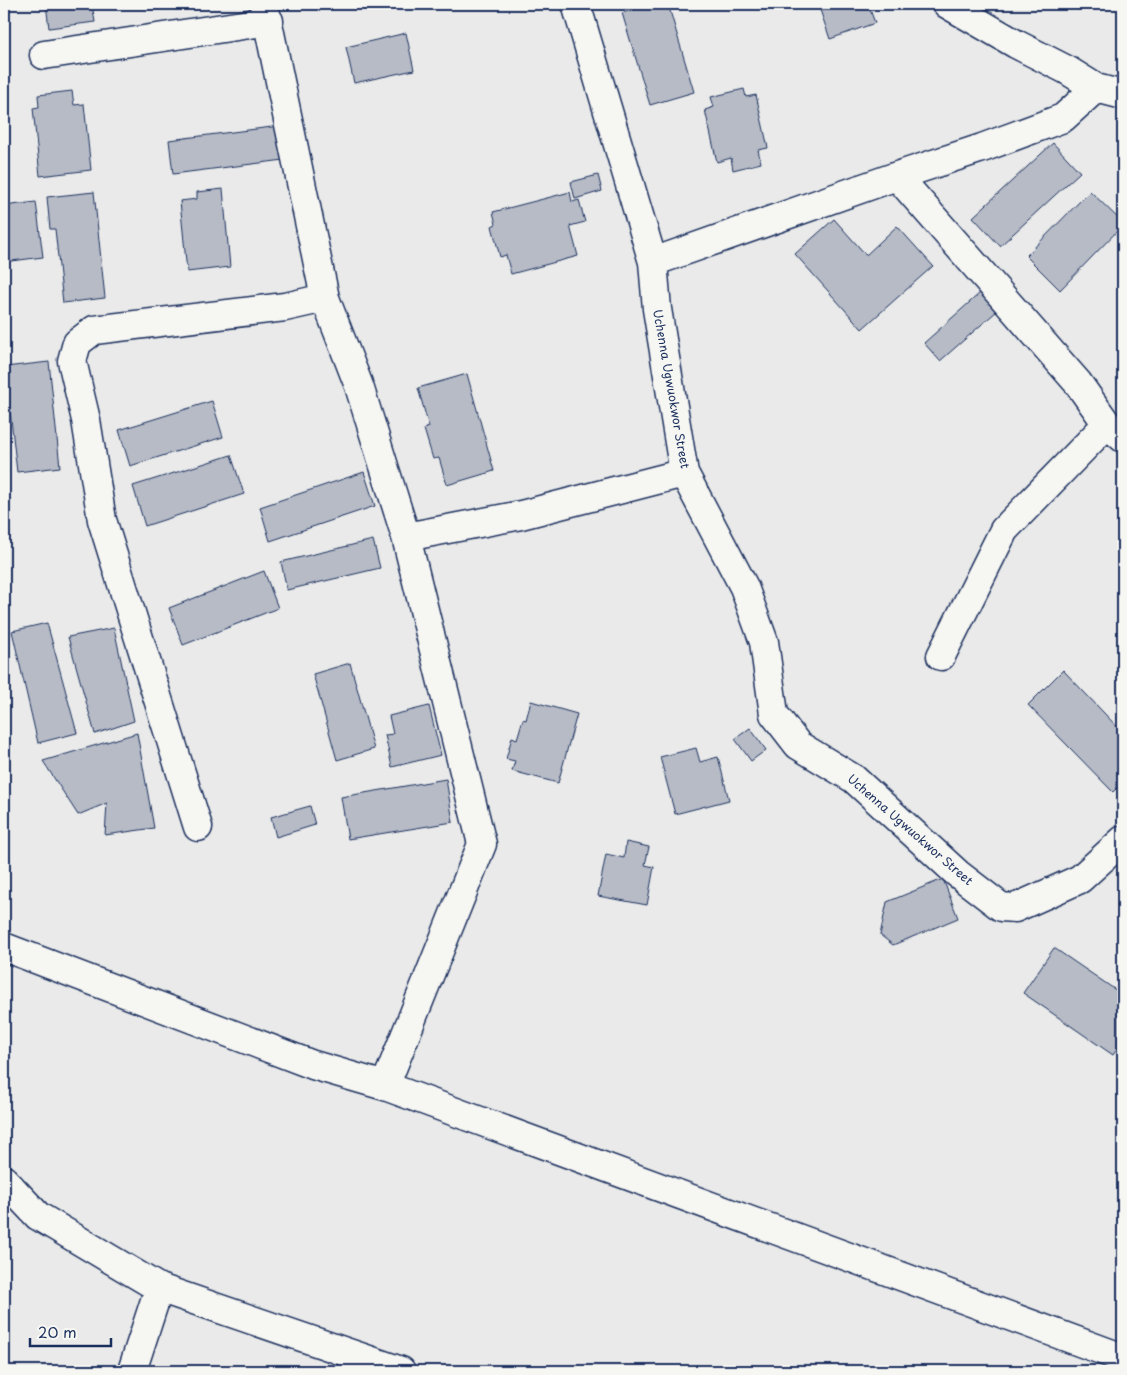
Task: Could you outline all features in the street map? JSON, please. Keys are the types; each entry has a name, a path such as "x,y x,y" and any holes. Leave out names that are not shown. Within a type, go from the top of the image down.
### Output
{"street":[{"name":"Uchenna Ugwuokwor Street","path":"576,4 653,262 657,308 684,473 744,587 764,642 774,714 798,745 854,779 958,874 1001,907 1015,908 1080,879 1123,840"},
{"path":"947,4 1096,88 1123,95"},
{"path":"44,55 266,13 325,298 359,386 406,538 482,844 385,1086"},
{"path":"653,262 1063,118 1096,88"},
{"path":"897,176 1078,383 1115,431 1004,530 941,656"},
{"path":"198,827 102,520 86,420 72,361 77,342 94,330 285,307 325,298"},
{"path":"406,538 521,515 684,473"},
{"path":"4,947 313,1065 385,1086 1123,1358"},
{"path":"4,1180 38,1216 159,1288 401,1371"},
{"path":"132,1371 159,1288"}],"building":[{"path":"46,4 92,4 95,22 49,28"},
{"path":"653,4 668,4 694,92 650,105 622,13"},
{"path":"818,4 868,4 875,23 830,39"},
{"path":"406,33 414,70 354,83 346,47"},
{"path":"744,89 746,97 756,95 768,148 758,150 761,163 733,170 731,158 717,162 705,110 714,107 711,97"},
{"path":"72,91 74,105 84,104 91,170 40,176 33,108 39,107 38,95"},
{"path":"280,126 284,160 173,174 169,140"},
{"path":"1053,143 1080,172 1000,246 973,217"},
{"path":"598,175 602,191 575,199 571,182"},
{"path":"223,189 230,267 187,272 180,201 197,199 197,192"},
{"path":"1090,191 1123,225 1060,290 1026,256"},
{"path":"94,192 105,298 63,303 55,229 50,229 47,197"},
{"path":"570,192 572,202 579,200 585,222 570,226 578,256 511,274 506,255 500,257 492,226 496,224 493,212"},
{"path":"36,202 43,257 4,262 4,206"},
{"path":"834,219 866,255 897,226 933,266 862,329 795,254"},
{"path":"980,293 997,311 940,361 924,343"},
{"path":"49,362 60,467 17,472 5,367"},
{"path":"467,374 494,471 447,485 439,458 433,459 424,429 429,427 418,388"},
{"path":"212,401 223,437 130,466 119,430"},
{"path":"231,455 244,494 145,526 133,486"},
{"path":"364,472 375,506 270,541 260,507"},
{"path":"373,540 380,568 287,590 281,562"},
{"path":"264,571 278,608 183,645 169,608"},
{"path":"47,623 77,733 38,743 12,631"},
{"path":"114,628 134,721 95,734 68,637"},
{"path":"350,663 374,749 337,760 313,674"},
{"path":"1063,670 1123,733 1123,782 1113,792 1028,705"},
{"path":"531,701 577,714 558,783 512,771 515,761 506,759 512,737 517,739 523,719 526,720"},
{"path":"429,706 441,755 392,767 385,735 393,734 389,716"},
{"path":"750,728 766,750 751,761 735,739"},
{"path":"137,733 154,828 105,835 107,803 78,815 43,761"},
{"path":"696,748 700,762 718,757 729,800 675,814 660,757"},
{"path":"446,779 453,822 348,839 341,797"},
{"path":"310,806 315,825 276,837 271,817"},
{"path":"626,842 649,847 645,865 654,867 647,905 598,896 606,854 624,858"},
{"path":"943,879 958,918 893,945 880,935 887,902"},
{"path":"1054,948 1123,995 1123,1040 1113,1055 1023,993"}]}
